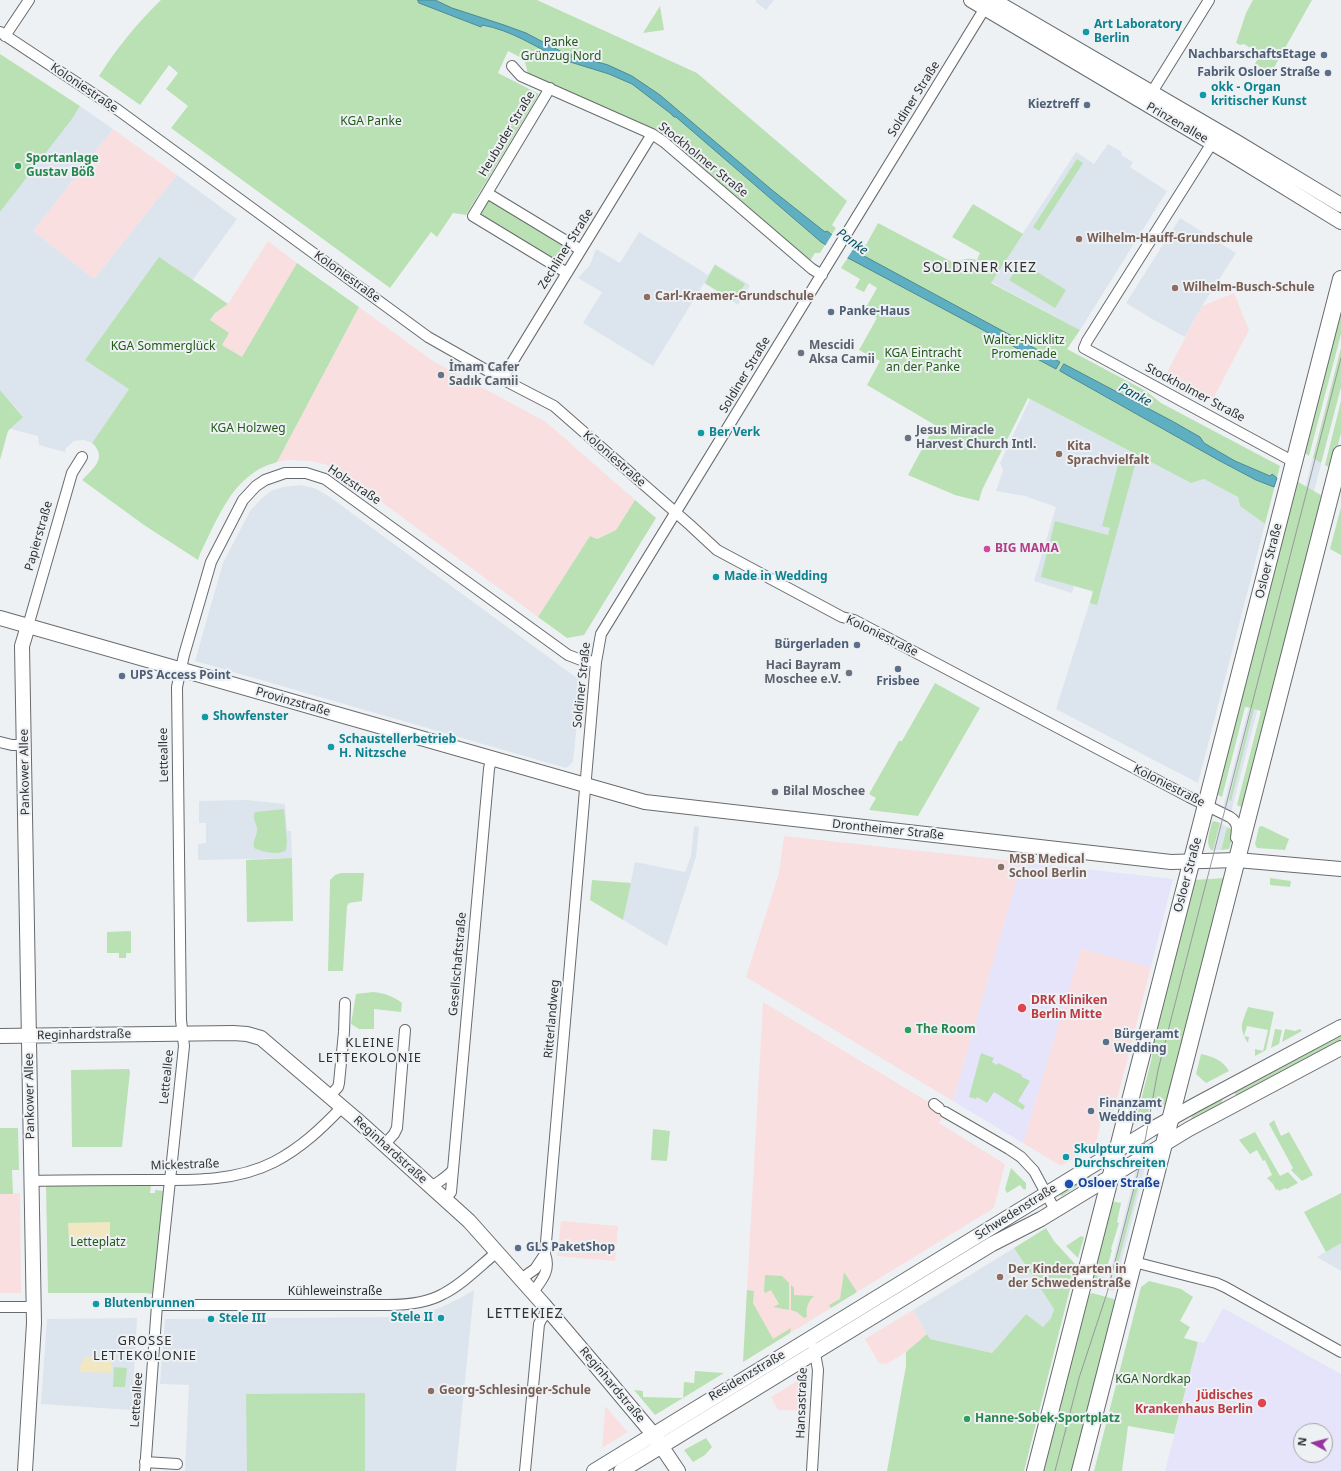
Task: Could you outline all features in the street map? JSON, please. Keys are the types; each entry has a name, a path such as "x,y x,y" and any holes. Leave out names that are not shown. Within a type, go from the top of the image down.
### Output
{"main road":[{"name":"Prinzenallee","path":"971,0 990,3 1212,143 1341,222"},
{"name":"Prinzenallee","path":"1016,20 1152,92 1341,205"},
{"name":"Osloer Straße","path":"1035,1471 1341,279"},
{"path":"1080,1471 1241,844 1337,487 1341,454"},
{"name":"Provinzstraße","path":"0,618 586,786"},
{"name":"Pankower Allee","path":"25,1471 34,1307 25,745 22,646 28,626"},
{"name":"Drontheimer Straße","path":"586,786 638,801 658,805 1171,862 1237,860"},
{"path":"1237,860 1341,869"},
{"name":"Schwedenstraße","path":"901,1282 1171,1118 1341,1027"},
{"name":"Reginhardstraße","path":"0,1036 233,1033 247,1034 261,1038 330,1096 469,1221 550,1311 652,1434 678,1471"},
{"name":"Schwedenstraße","path":"909,1295 992,1244 1030,1226 1165,1143 1341,1048"},
{"name":"Residenzstraße","path":"594,1471 901,1282"},
{"name":"Residenzstraße","path":"621,1471 909,1295"}],"street":[{"path":"3,34 29,0"},
{"path":"1152,92 1209,0"},
{"name":"Soldiner Straße","path":"586,786 596,662 601,634 846,234 990,3"},
{"name":"Koloniestraße","path":"3,34 118,110 426,336 502,379 554,406 717,550 842,617 854,620 1235,820 1238,829 1236,838 1241,844"},
{"name":"Stockholmer Straße","path":"512,66 521,76 652,134 664,142 812,269 822,275"},
{"name":"Heubuder Straße","path":"550,88 473,216 567,273"},
{"name":"Zechliner Straße","path":"502,379 652,134"},
{"name":"Stockholmer Straße","path":"1212,143 1084,348 1294,462"},
{"path":"487,193 581,250"},
{"name":"Papierstraße","path":"28,626 72,473 82,457"},
{"name":"Holzstraße","path":"180,670 211,562 243,500 256,486 265,480 285,473 294,472 313,475 330,482 568,655 581,660 596,662"},
{"name":"Letteallee","path":"178,1464 145,1466 157,1305 184,1046 182,1034 177,687 180,670"},
{"path":"0,742 12,745 25,745"},
{"name":"Gesellschaftstraße","path":"445,1199 451,1192 489,770 492,759"},
{"name":"Ritterlandweg","path":"533,1292 547,1271 548,1262 545,1254 586,786"},
{"path":"330,1096 338,1087 339,1083 345,1003"},
{"path":"384,1145 394,1134 397,1128 405,1030"},
{"name":"Mickestraße","path":"31,1181 221,1178 256,1169 273,1162 307,1141 342,1107"},
{"path":"939,1108 1009,1149 1020,1158 1034,1171 1055,1210"},
{"path":"432,1187 448,1176 452,1171"},
{"name":"Kühleweinstraße","path":"157,1305 411,1304 442,1295 497,1252"},
{"path":"521,1279 535,1269 545,1254"},
{"path":"1134,1262 1225,1286 1341,1352"},
{"path":"0,1307 34,1307"},
{"path":"525,1471 539,1324 542,1318 550,1311"},
{"name":"Hansastraße","path":"812,1337 818,1370 812,1471"}],"shaded area":[{"path":"756,0 774,0 766,10 756,2"},
{"path":"80,106 113,129 33,231 94,279 177,175 237,219 192,281 159,258 129,389 92,443 84,440 74,441 66,448 65,452 39,445 38,436 11,429 23,416 0,390 0,212 72,119"},
{"path":"113,129 177,175 94,279 33,231"},
{"name":"Wilhelm-Hauff-Grundschule","path":"1108,144 1122,152 1121,155 1133,162 1130,167 1167,191 1080,330 991,282 1076,152 1094,164"},
{"name":"Wilhelm-Busch-Schule","path":"1180,218 1236,253 1202,306 1185,337 1126,303"},
{"name":"Carl-Kraemer-Grundschule","path":"639,232 708,275 715,264 750,285 738,305 704,283 653,366 583,323 602,292 578,278 590,265 596,249 620,263"},
{"path":"268,241 297,263 242,358 222,345 210,320 219,309 228,304"},
{"path":"1234,293 1249,330 1212,401 1165,376 1202,306"},
{"path":"359,307 433,361 546,422 635,500 616,530 596,539 590,536 538,617 342,473 327,465 311,461 289,460 277,462"},
{"path":"1341,348 1341,387 1231,812 1223,808"},
{"path":"1030,399 1191,483 1204,479 1238,497 1240,506 1265,524 1198,783 1056,709 1093,592 1074,586 1072,593 1034,581 1056,507 1025,496 996,491 1003,470 1000,463"},
{"path":"301,485 314,488 327,495 581,681 573,762 566,768 195,661 223,563 250,511 271,491 283,487"},
{"path":"247,800 285,804 287,831 291,831 292,858 198,860 198,844 206,843 206,823 199,823 199,801"},
{"path":"1220,823 1227,827 1221,850 1213,850"},
{"path":"694,826 699,827 696,857 667,946 623,920 635,862 685,872 691,856"},
{"path":"784,836 1022,862 953,1101 746,977 779,873"},
{"name":"DRK Kliniken Berlin Mitte","path":"1022,862 1173,879 1151,967 1081,949 1023,1143 953,1101"},
{"path":"1081,949 1151,967 1114,1111 1104,1109 1097,1139 1093,1147 1061,1166 1023,1143"},
{"path":"763,1002 945,1112 939,1123 1005,1164 994,1208 743,1362"},
{"path":"1147,1160 1114,1291 1106,1289 1137,1166"},
{"path":"20,1193 21,1293 0,1293 0,1194"},
{"path":"561,1221 618,1226 615,1261 557,1256"},
{"path":"1341,1243 1341,1271 1317,1257"},
{"name":"Der Kindergarten in der Schwedenstraße","path":"1014,1248 1054,1309 1051,1318 1043,1327 1026,1314 992,1353 930,1339 913,1310"},
{"name":"Georg-Schlesinger-Schule","path":"474,1290 456,1471 185,1471 189,1385 160,1384 165,1319 413,1316 440,1308"},
{"name":"Jüdisches Krankenhaus Berlin","path":"1223,1308 1341,1374 1341,1471 1165,1471 1198,1342 1204,1343"},
{"path":"913,1310 927,1334 906,1352 887,1364 879,1363 865,1339"},
{"path":"137,1318 132,1410 41,1404 47,1319"},
{"path":"805,1376 803,1411 778,1410 771,1397"},
{"path":"605,1406 628,1432 602,1448 605,1412"}],"green space":[{"name":"KGA Panke","path":"161,0 537,0 697,73 847,201 832,225 836,228 820,253 815,253 809,262 658,132 528,74 525,62 522,58 508,51 498,73 539,94 466,215 453,213 437,237 431,232 390,288 171,128 188,106 166,89 178,73 169,65 140,105 99,76 128,36"},
{"path":"1253,0 1312,0 1271,73 1255,64 1260,54 1244,44 1240,45 1236,43 1246,13"},
{"path":"660,6 664,30 643,33"},
{"name":"Sportanlage Gustav Böß","path":"0,54 80,106 72,119 0,212"},
{"path":"1077,159 1083,163 1039,231 1033,227"},
{"path":"488,199 567,247 558,263 479,214"},
{"path":"973,204 1023,234 991,283 1080,330 1067,349 1146,391 1161,403 1280,466 1265,524 1240,506 1238,497 1204,479 1191,483 1028,398 982,490 979,501 955,495 908,475 935,425 867,385 880,361 859,350 877,318 864,311 877,288 869,283 864,292 855,288 860,279 841,268 858,242 866,245 878,223 956,264 966,259 977,260 980,253 952,237"},
{"path":"159,257 228,304 215,313 210,320 229,333 222,345 242,357 297,263 359,307 277,462 255,472 243,481 235,490 216,522 198,560 144,525 82,480 94,467 99,458 97,448 92,443 129,389 85,360"},
{"path":"1021,262 1066,290 1055,308 1009,280"},
{"path":"715,265 745,284 734,301 705,283"},
{"path":"1341,302 1341,334 1309,456 1303,452"},
{"path":"1341,348 1341,387 1321,463 1313,458"},
{"path":"0,390 23,417 8,431 0,460"},
{"path":"1341,401 1341,433 1332,469 1325,465"},
{"path":"1120,457 1136,461 1097,605 1090,603 1093,591 1041,577 1055,521 1108,535 1110,528 1102,526"},
{"path":"1295,480 1324,497 1245,809 1237,805 1261,711 1254,709 1231,801 1229,800 1252,708 1245,707 1222,797 1216,794"},
{"path":"635,500 656,518 584,635 567,638 538,617 590,536 597,539 616,530"},
{"path":"1341,507 1341,555 1330,549"},
{"path":"935,683 980,708 918,816 869,810 876,798 869,794 899,741 902,741"},
{"path":"284,809 287,842 286,850 275,853 254,848 257,831 254,818 255,812"},
{"path":"1214,821 1220,823 1213,850 1211,850 1208,844 1208,837 1212,822"},
{"path":"1262,826 1289,839 1285,850 1257,848 1255,844 1259,827"},
{"path":"1227,827 1233,830 1234,833 1229,849 1221,850"},
{"path":"292,858 293,921 247,922 246,860"},
{"path":"341,873 364,873 362,901 349,903 347,906 343,971 328,971 330,880 335,875"},
{"path":"1225,878 1169,1103 1157,1110 1157,1108 1152,1107 1152,1109 1149,1109 1148,1115 1137,1121 1152,1057 1153,1038 1193,880"},
{"path":"1270,878 1291,881 1290,887 1270,885"},
{"path":"592,880 631,883 623,920 590,900"},
{"path":"131,931 131,953 126,953 126,958 119,958 119,953 107,953 107,932"},
{"path":"373,992 388,995 402,1003 401,1012 374,1009 374,1029 359,1029 351,1024 356,994"},
{"path":"1248,1007 1274,1012 1266,1050 1255,1056 1255,1049 1263,1051 1268,1030 1247,1026 1244,1036 1242,1025"},
{"path":"1275,1029 1282,1030 1279,1044 1271,1048"},
{"path":"1285,1029 1295,1031 1300,1029 1302,1031 1282,1042"},
{"path":"1341,1034 1341,1040 1237,1096 1234,1093"},
{"path":"1244,1036 1249,1037 1248,1043 1245,1038"},
{"path":"981,1053 994,1058 992,1062 997,1065 998,1063 1022,1075 1022,1077 1030,1081 1018,1101 1025,1106 1023,1110 994,1092 987,1103 977,1097 976,1099 969,1097"},
{"path":"1201,1054 1220,1061 1229,1071 1206,1083 1196,1074"},
{"path":"129,1069 130,1072 122,1147 72,1147 71,1070"},
{"path":"1222,1099 1223,1104 1191,1121 1192,1113"},
{"path":"1274,1120 1281,1136 1289,1132 1313,1175 1302,1181 1291,1170 1293,1168 1269,1124"},
{"path":"0,1128 18,1128 19,1170 12,1170 13,1194 0,1194"},
{"path":"653,1129 670,1131 667,1161 651,1160"},
{"path":"1255,1132 1280,1176 1288,1172 1298,1183 1287,1189 1285,1188 1279,1191 1278,1189 1276,1190 1267,1178 1272,1175 1265,1160 1263,1161 1257,1150 1250,1154 1239,1140"},
{"path":"1011,1168 1026,1183 1026,1189 1024,1190 1020,1185 1007,1193 1005,1189"},
{"path":"1092,1171 1090,1178 1062,1196 1057,1194"},
{"path":"1137,1179 1140,1179 1116,1271 1114,1270"},
{"name":"Letteplatz","path":"151,1185 150,1193 155,1193 155,1190 165,1191 154,1294 48,1293 46,1186"},
{"path":"1341,1193 1341,1243 1326,1252 1304,1212"},
{"path":"1111,1201 1121,1203 1117,1222 1119,1223 1107,1268 1094,1265"},
{"name":"Hanne-Sobek-Sportplatz","path":"1046,1228 1054,1241 1076,1265 1024,1471 887,1471 906,1366 906,1352 927,1334 930,1339 992,1353 1026,1314 1043,1327 1051,1318 1054,1309 1014,1248"},
{"path":"1081,1236 1084,1237 1078,1258 1066,1246"},
{"path":"844,1272 857,1292 831,1308 829,1305 840,1299"},
{"path":"1092,1274 1109,1279 1106,1289 1094,1285 1091,1280"},
{"path":"765,1275 782,1276 789,1283 789,1310 773,1307 779,1304 771,1290 765,1293 764,1291"},
{"name":"KGA Nordkap","path":"1149,1281 1181,1289 1193,1297 1180,1321 1190,1327 1184,1338 1198,1342 1174,1434 1128,1426 1122,1471 1094,1471 1141,1287"},
{"path":"791,1285 794,1288 794,1295 814,1296 808,1306 807,1317 804,1318 797,1312 791,1310"},
{"path":"747,1290 754,1291 753,1303 773,1339 791,1328 790,1333 743,1362"},
{"path":"1092,1293 1114,1299 1117,1304 1074,1471 1042,1471 1086,1296"},
{"path":"114,1367 127,1368 125,1387 113,1387"},
{"path":"695,1371 724,1373 683,1398 684,1382 694,1383"},
{"path":"634,1390 643,1391 643,1397 683,1398 655,1415"},
{"path":"365,1393 365,1471 247,1471 246,1394"},
{"path":"706,1438 712,1447 705,1455 693,1462 684,1450"}],"sand":[{"path":"110,1222 110,1241 69,1241 68,1223"},
{"path":"84,1357 112,1358 111,1373 80,1372 81,1362 84,1362"}],"water":[{"path":"418,0 435,0 452,8 526,33 564,53 562,60 513,35 493,27 482,25 481,27 419,3"},
{"path":"570,54 608,65 632,76 660,95 772,190 825,232 827,231 853,250 1060,362 1056,369 848,258 821,242 676,117 674,117 632,84 609,74 567,61"},
{"path":"1064,364 1172,421 1200,437 1204,443 1235,461 1270,476 1272,474 1277,478 1274,487 1256,480 1220,461 1060,371"}],"pier":[{"path":"833,233 854,248 846,260 825,246"}],"waterway":[{"name":"Panke","path":"562,53 572,57"}],"tram line":[{"path":"1055,1471 1079,1378 1107,1293 1142,1157 1158,1070 1341,358"}],"place":[{"name":"Art Laboratory Berlin","path":"1086,32"},
{"name":"NachbarschaftsEtage","path":"1324,55"},
{"name":"Fabrik Osloer Straße","path":"1328,73"},
{"name":"okk - Organ kritischer Kunst","path":"1203,95"},
{"name":"Kieztreff","path":"1087,105"},
{"name":"Sportanlage Gustav Böß","path":"18,166"},
{"name":"Wilhelm-Hauff-Grundschule","path":"1079,239"},
{"name":"Wilhelm-Busch-Schule","path":"1175,288"},
{"name":"Carl-Kraemer-Grundschule","path":"647,297"},
{"name":"Panke-Haus","path":"831,312"},
{"name":"Mescidi Aksa Camii","path":"801,353"},
{"name":"İmam Cafer Sadık Camii","path":"441,375"},
{"name":"Ber Verk","path":"701,433"},
{"name":"Jesus Miracle Harvest Church Intl.","path":"908,438"},
{"name":"Kita Sprachvielfalt","path":"1059,454"},
{"name":"BIG MAMA","path":"987,549"},
{"name":"Made in Wedding","path":"716,577"},
{"name":"Bürgerladen","path":"857,645"},
{"name":"Frisbee","path":"898,669"},
{"name":"Haci Bayram Moschee e.V.","path":"849,673"},
{"name":"UPS Access Point","path":"122,676"},
{"name":"Showfenster","path":"205,717"},
{"name":"Schaustellerbetrieb H. Nitzsche","path":"331,747"},
{"name":"Bilal Moschee","path":"775,792"},
{"name":"MSB Medical School Berlin","path":"1001,867"},
{"name":"DRK Kliniken Berlin Mitte","path":"1022,1008"},
{"name":"The Room","path":"908,1030"},
{"name":"Bürgeramt Wedding","path":"1106,1042"},
{"name":"Finanzamt Wedding","path":"1091,1111"},
{"name":"Skulptur zum Durchschreiten","path":"1066,1157"},
{"name":"Osloer Straße","path":"1069,1184"},
{"name":"GLS PaketShop","path":"518,1248"},
{"name":"Der Kindergarten in der Schwedenstraße","path":"1000,1277"},
{"name":"Blutenbrunnen","path":"96,1304"},
{"name":"Stele II","path":"441,1318"},
{"name":"Stele III","path":"211,1319"},
{"name":"Georg-Schlesinger-Schule","path":"431,1391"},
{"name":"Jüdisches Krankenhaus Berlin","path":"1262,1403"},
{"name":"Hanne-Sobek-Sportplatz","path":"967,1419"}],"district":[{"name":"SOLDINER KIEZ","path":"980,268"},
{"name":"KLEINE LETTEKOLONIE","path":"370,1050"},
{"name":"LETTEKIEZ","path":"525,1314"},
{"name":"GROSSE LETTEKOLONIE","path":"145,1348"}],"park label":[{"name":"Panke Grünzug Nord","path":"561,50"},
{"name":"KGA Sommerglück","path":"163,347"},
{"name":"Walter-Nicklitz Promenade","path":"1024,348"},
{"name":"KGA Eintracht an der Panke","path":"923,361"},
{"name":"KGA Holzweg","path":"248,429"}]}
